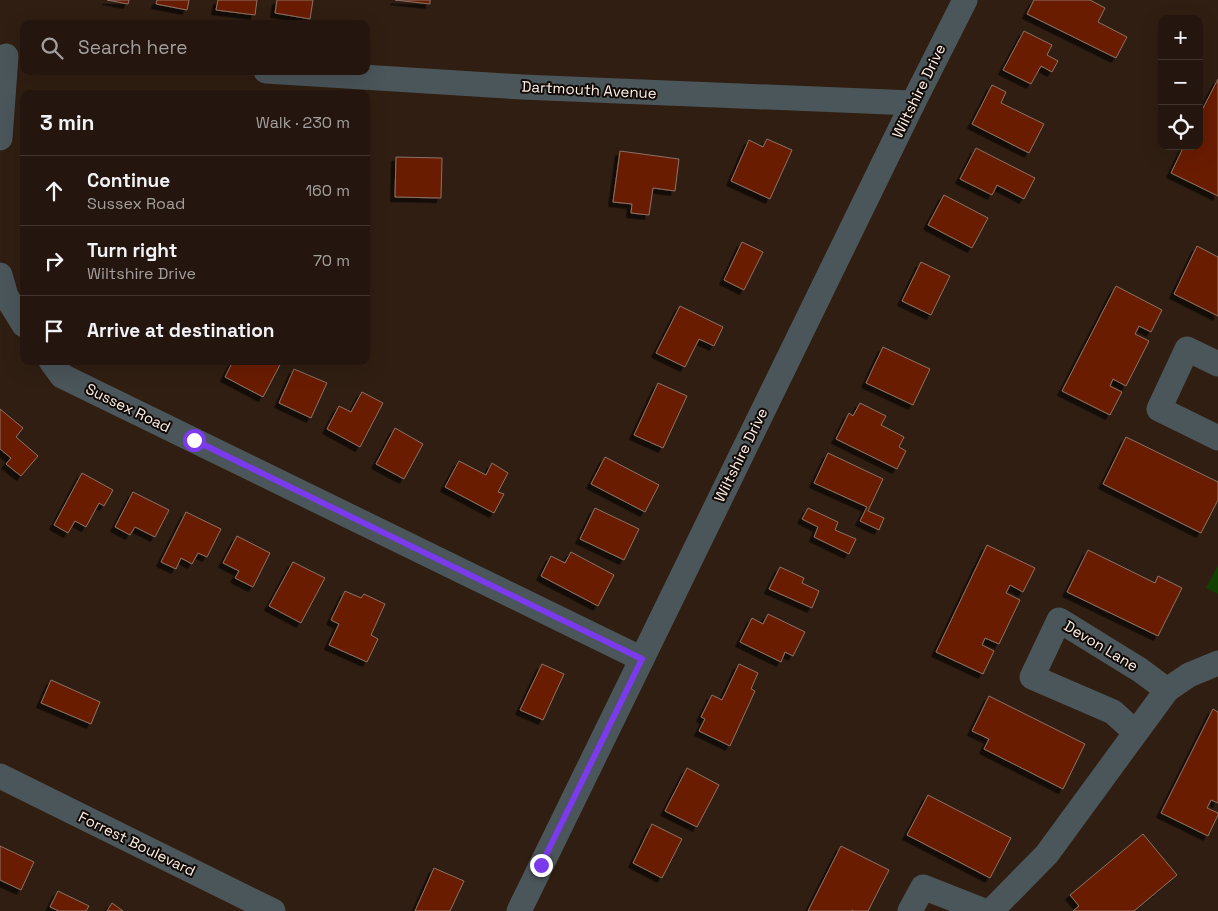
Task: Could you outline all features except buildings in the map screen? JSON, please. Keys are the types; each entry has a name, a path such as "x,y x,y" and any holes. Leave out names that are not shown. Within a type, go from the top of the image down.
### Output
{"street":[{"name":"Wiltshire Drive","path":"519,911 965,0"},
{"path":"0,138 10,56"},
{"name":"Dartmouth Avenue","path":"332,75 532,87 913,103"},
{"path":"0,275 6,296 20,319"},
{"path":"1218,364 1187,349 1159,410 1218,438"},
{"name":"Sussex Road","path":"53,365 62,376 642,659"},
{"name":"Devon Lane","path":"1135,732 1112,712 1032,677 1059,620 1140,670 1167,690"},
{"path":"991,911 1047,854 1167,690 1189,675 1218,663"},
{"name":"Forrest Boulevard","path":"0,776 274,911"},
{"path":"910,911 923,887 984,911"}],"green space":[{"path":"1218,565 1218,594 1206,588"}],"route":[{"path":"194,440 642,659 541,865"}]}
